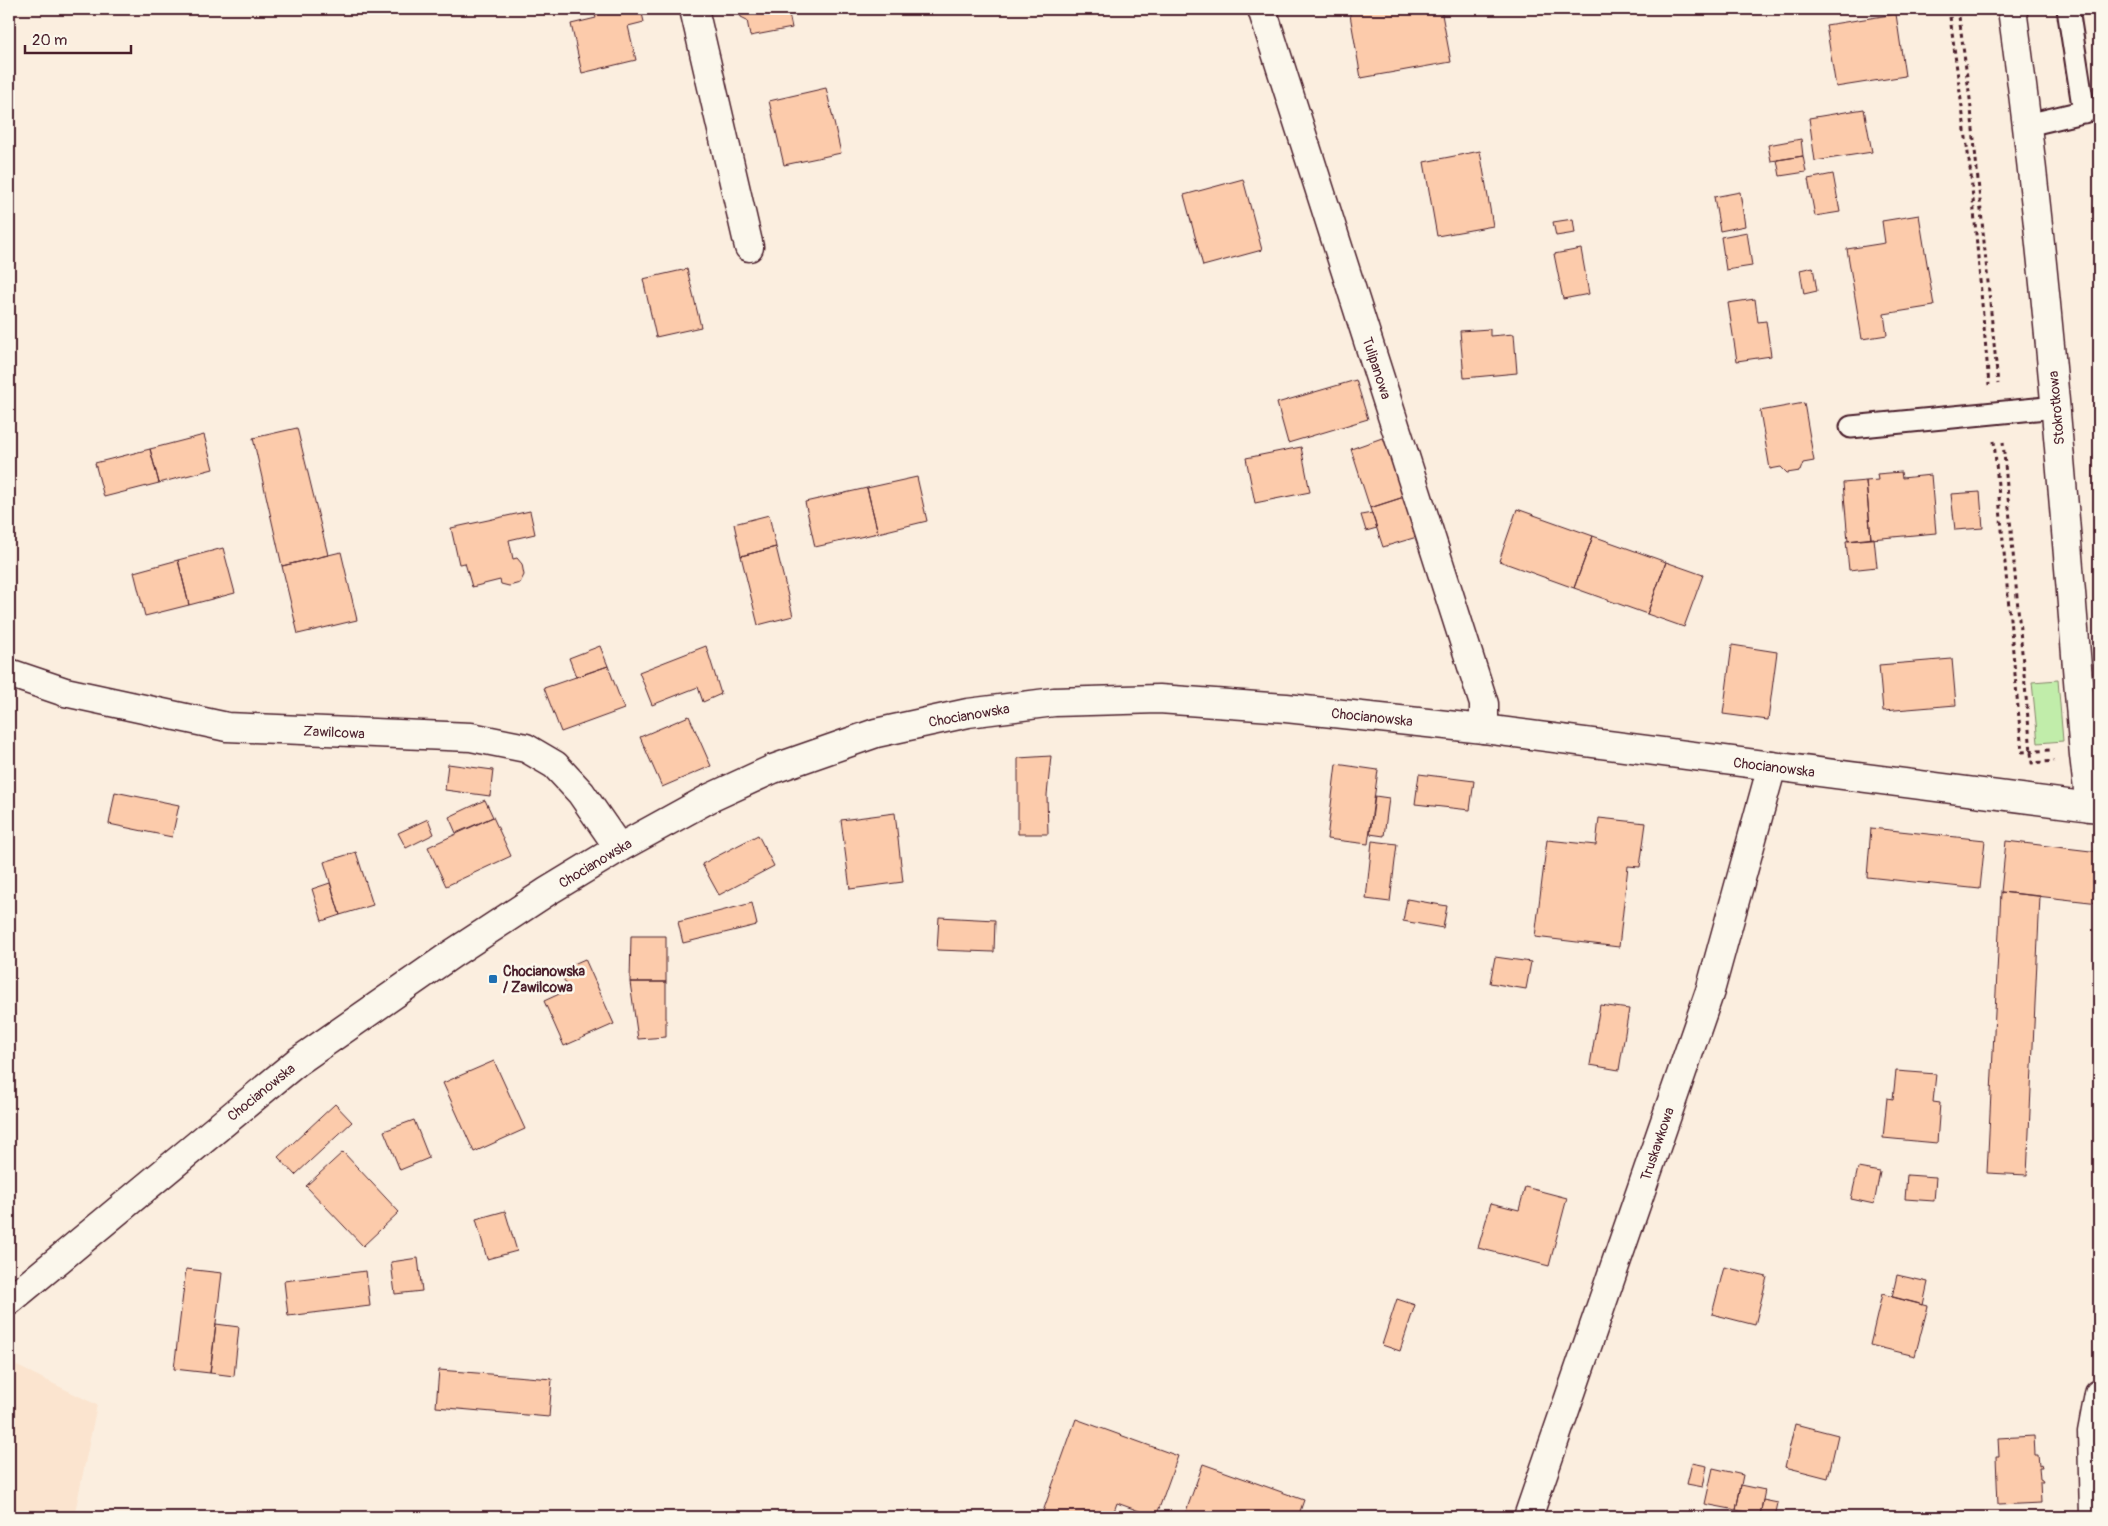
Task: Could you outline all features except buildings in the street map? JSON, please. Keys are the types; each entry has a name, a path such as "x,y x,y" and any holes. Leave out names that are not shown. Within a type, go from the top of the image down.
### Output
{"street":[{"path":"694,9 749,247"},
{"name":"Tulipanowa","path":"1262,9 1484,704 1484,729"},
{"name":"Stokrotkowa","path":"2012,9 2027,125 2056,407 2084,754 2095,808"},
{"name":"Zawilcowa","path":"9,673 65,692 227,727 471,737 526,748 555,764 581,793 619,848"},
{"name":"Chocianowska","path":"9,1301 297,1062 452,954 548,891 619,848 710,798 773,769 876,733 968,713 1054,702 1159,699 1286,708 1484,729 2095,808"},
{"name":"Truskawkowa","path":"1528,1517 1710,991 1772,766"},
{"path":"2094,1517 2092,1432 2099,1394"}],"lane":[{"path":"2027,125 2092,110 2068,9"},
{"path":"1851,427 2056,407"}],"shaded area":[{"path":"9,1362 97,1405 74,1517 9,1517"}],"green space":[{"path":"2058,680 2063,741 2038,743 2032,682"}],"place":[{"name":"Chocianowska / Zawilcowa","path":"493,979"}]}
